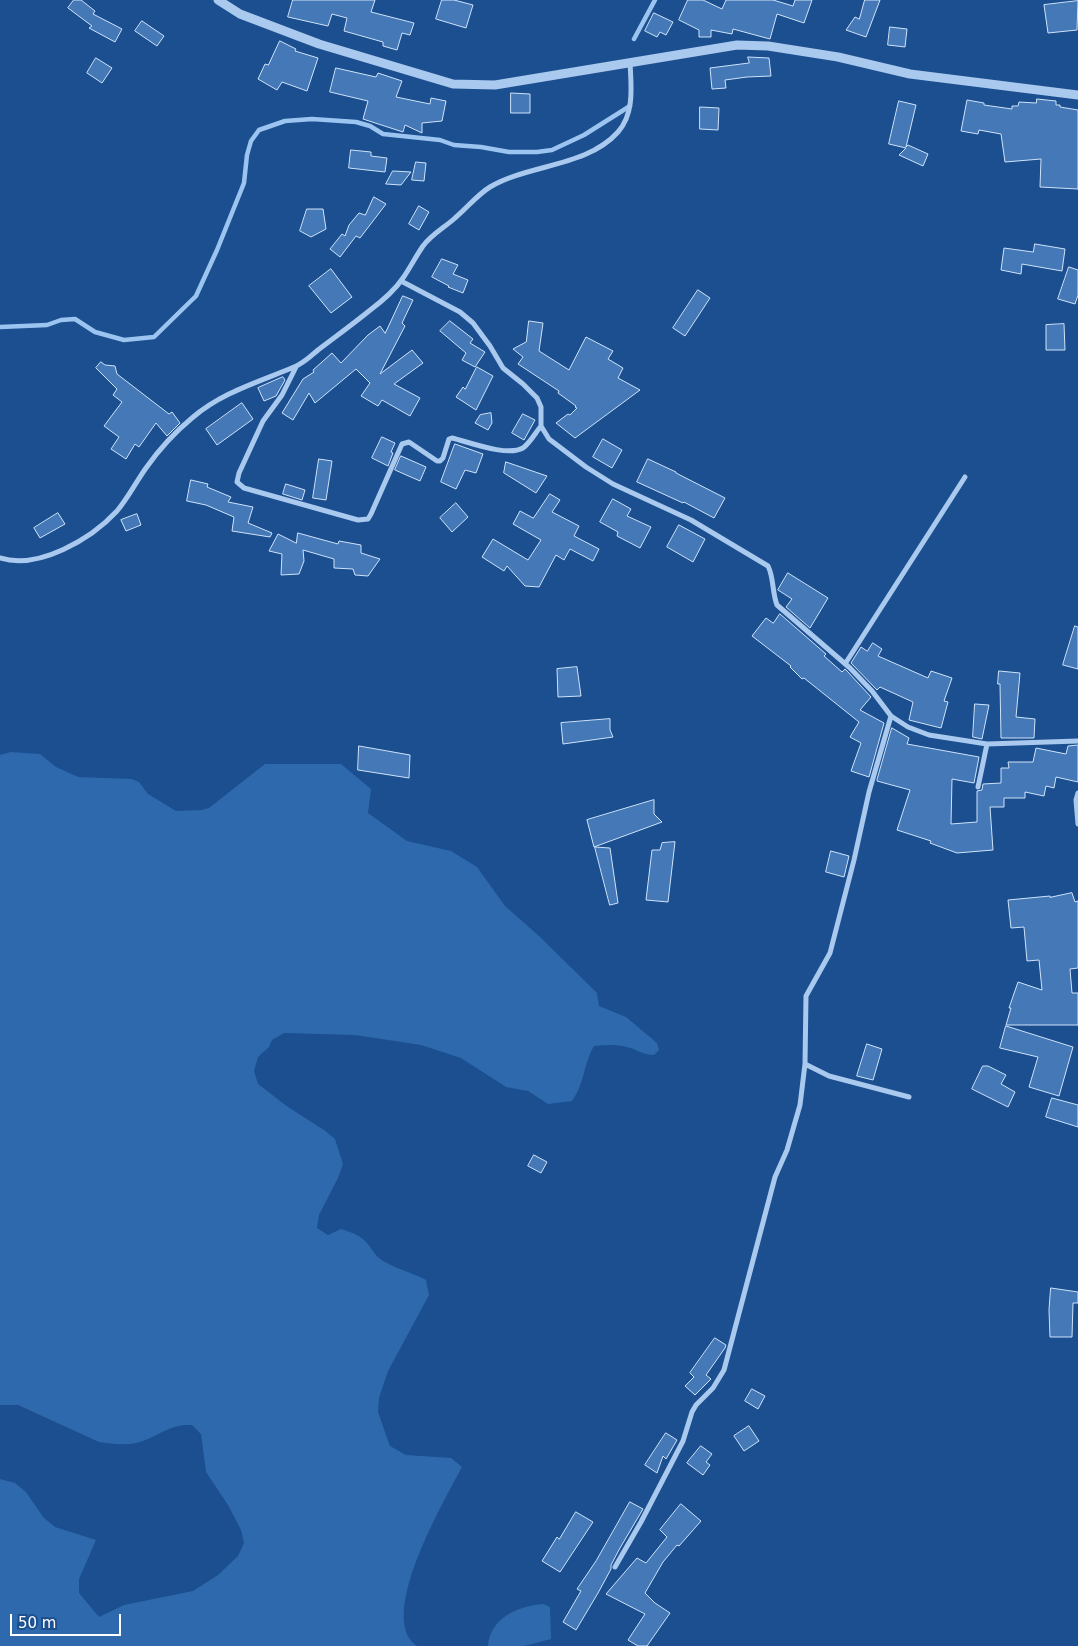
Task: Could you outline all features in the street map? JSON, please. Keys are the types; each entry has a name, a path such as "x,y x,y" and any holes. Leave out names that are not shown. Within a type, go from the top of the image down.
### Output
{"street":[{"path":"218,0 240,14 319,44 453,84 495,85 737,45 768,46 838,57 910,74 1078,95"},
{"path":"0,558 18,561 36,559 54,554 77,543 118,510 147,467 192,418 210,404 234,391 296,367 370,310 401,281 423,246 435,233 453,220 489,187 501,181 570,160 599,147 619,132 627,118 630,107 632,86 630,62"},
{"path":"401,281 460,312 473,323 503,368 537,398 541,407 541,426 549,439 586,467 613,484 691,520 768,566 772,575 777,604 845,664 872,691 891,716 908,727 929,736 987,744 1078,741"},
{"path":"296,367 282,395 264,421 239,473 237,482 244,488 358,520 368,519 371,514 402,444 409,442 437,461 440,461 443,458 449,439 452,438 499,450 512,450 523,447 541,426"},
{"path":"845,664 965,476"},
{"path":"615,1567 642,1522 683,1442 692,1412 696,1405 713,1388 724,1370 775,1177 787,1150 800,1105 806,1064 806,996 830,953 869,792 891,716"},
{"path":"978,787 987,744"},
{"path":"1078,793 1076,800 1078,824"},
{"path":"806,1064 829,1076 909,1097"}],"shaded area":[{"path":"11,752 40,754 56,767 78,777 132,779 139,782 148,794 176,811 209,808 265,764 341,764 371,789 368,813 407,841 451,851 477,867 505,906 539,936 597,993 599,1006 626,1017 657,1043 659,1050 654,1055 623,1046 594,1046 572,1101 548,1104 528,1091 506,1087 461,1058 421,1045 355,1035 284,1033 272,1040 269,1047 258,1057 254,1071 258,1084 335,1139 343,1164 319,1215 317,1228 328,1235 341,1229 354,1234 365,1241 383,1261 426,1280 429,1295 388,1371 379,1398 378,1412 390,1446 406,1455 451,1458 462,1467 431,1527 411,1576 405,1600 404,1621 409,1638 417,1646 0,1646 0,1479 15,1483 26,1492 44,1518 55,1527 96,1540 79,1579 79,1593 99,1617 124,1605 193,1591 218,1575 238,1556 244,1543 241,1530 228,1505 206,1472 201,1434 192,1425 172,1428 138,1443 99,1442 18,1405 0,1405 0,755"},
{"path":"543,1604 550,1607 551,1639 524,1646 488,1646 494,1628 507,1615 524,1607"}],"building":[{"path":"74,0 81,0 95,11 93,14 122,29 115,42 89,28 92,26 68,8"},
{"path":"293,0 375,0 371,12 414,23 410,35 402,33 397,50 383,46 383,42 344,31 347,18 332,14 328,26 288,17"},
{"path":"442,0 454,0 473,5 466,28 436,19"},
{"path":"688,0 703,0 722,9 726,0 773,0 793,6 795,0 812,0 804,23 777,14 770,39 733,29 732,34 711,30 711,37 699,37 699,30 679,20"},
{"path":"865,0 880,0 866,37 846,30 855,17 859,19"},
{"path":"1078,1 1077,30 1048,33 1044,5"},
{"path":"654,13 673,22 666,35 660,32 657,37 645,31"},
{"path":"142,21 164,36 157,46 135,31"},
{"path":"890,27 907,29 905,47 888,45"},
{"path":"280,41 296,49 295,51 318,58 307,91 282,82 277,90 258,79 265,64 268,65"},
{"path":"748,57 769,58 771,76 725,80 726,88 712,89 710,68 749,63"},
{"path":"96,58 112,68 102,83 87,73"},
{"path":"336,68 376,77 378,73 402,81 396,97 430,104 431,98 446,101 442,121 422,123 422,133 405,125 403,132 363,119 368,101 330,92"},
{"path":"511,93 530,94 530,113 511,113"},
{"path":"1037,99 1056,101 1056,105 1060,105 1060,107 1078,110 1078,189 1040,187 1041,159 1005,162 1001,134 979,130 978,134 961,131 967,100 984,103 984,105 1012,109 1012,106 1018,106 1019,102 1036,103"},
{"path":"899,101 916,105 906,147 908,145 928,154 923,166 899,155 906,148 889,144"},
{"path":"700,107 719,108 718,130 700,129"},
{"path":"351,150 371,152 371,156 387,158 385,172 349,168"},
{"path":"416,162 426,163 424,181 412,180"},
{"path":"393,171 411,172 401,185 386,184"},
{"path":"374,197 386,204 360,238 356,236 340,257 330,249 342,234 345,236 349,225 359,213 365,215"},
{"path":"419,206 429,212 419,230 409,224"},
{"path":"307,209 323,209 326,229 311,237 300,231"},
{"path":"1035,244 1065,249 1062,271 1022,264 1021,274 1001,270 1004,248 1033,252"},
{"path":"442,259 458,265 453,274 468,280 463,293 448,287 432,277"},
{"path":"1069,267 1078,270 1078,295 1075,304 1058,299"},
{"path":"331,269 352,297 331,313 309,286"},
{"path":"698,290 710,298 685,336 673,328"},
{"path":"403,296 413,300 402,323 405,326 380,374 412,350 423,363 394,384 420,398 410,416 382,400 378,406 361,396 370,383 356,369 315,403 309,393 293,420 282,413 303,379 314,372 313,370 332,353 341,363 368,335 380,326 385,333"},
{"path":"450,321 473,339 470,343 485,352 475,367 462,360 466,353 440,331"},
{"path":"529,321 543,323 539,351 569,370 586,337 613,351 608,359 623,368 618,378 640,390 575,438 556,423 568,414 570,415 577,408 576,406 558,393 559,391 518,364 523,357 513,349 526,342"},
{"path":"1064,324 1065,350 1046,350 1046,325"},
{"path":"101,362 105,365 115,366 117,374 169,414 172,412 180,423 167,436 156,423 139,447 135,444 126,459 111,449 119,437 104,426 122,402 113,395 117,389 96,368"},
{"path":"477,367 493,376 476,410 456,397 463,387 465,389"},
{"path":"283,377 285,380 276,396 264,401 258,388"},
{"path":"242,403 253,419 217,445 206,429"},
{"path":"491,413 492,423 488,430 475,423 480,415"},
{"path":"523,414 535,420 524,440 512,433"},
{"path":"382,437 395,443 388,466 372,458"},
{"path":"603,439 622,450 612,468 593,457"},
{"path":"455,444 483,454 476,473 465,470 456,489 441,482"},
{"path":"401,456 426,467 420,481 395,470"},
{"path":"319,459 332,461 326,500 313,498"},
{"path":"648,459 725,498 714,518 684,502 637,482"},
{"path":"506,462 547,476 536,493 504,473"},
{"path":"191,480 208,484 207,487 231,497 228,502 253,507 248,523 272,533 270,537 232,531 234,517 206,505 187,501"},
{"path":"286,484 305,490 302,500 283,494"},
{"path":"550,494 560,500 552,512 579,526 574,536 599,549 593,561 570,549 564,560 556,555 539,587 525,586 507,566 504,571 482,557 493,539 528,560 541,540 513,524 520,511 533,518"},
{"path":"613,499 631,509 627,516 651,527 640,548 617,536 618,532 600,522"},
{"path":"456,503 468,517 452,532 440,518"},
{"path":"58,513 65,524 40,538 34,528"},
{"path":"137,514 141,525 126,531 121,520"},
{"path":"679,525 705,539 693,562 667,547"},
{"path":"298,533 338,544 339,541 361,545 361,553 380,559 368,576 355,575 353,569 334,568 334,559 303,550 304,561 299,574 281,575 282,554 269,551 278,534 296,543"},
{"path":"788,573 828,598 810,628 786,607 792,599 778,590"},
{"path":"780,614 826,654 824,656 842,672 845,669 871,697 860,710 884,723 869,777 851,771 861,743 850,737 859,722 804,678 802,679 791,666 752,636 766,618 773,623"},
{"path":"1075,626 1078,627 1078,669 1063,665"},
{"path":"873,643 882,649 878,656 928,678 931,671 952,678 944,701 948,702 941,728 909,720 913,702 880,687 877,690 851,663 861,647 867,651"},
{"path":"577,667 581,696 558,697 557,669"},
{"path":"999,671 1020,673 1016,717 1035,719 1034,738 1001,738"},
{"path":"975,704 989,705 982,739 973,737"},
{"path":"610,719 610,730 613,737 563,744 561,723"},
{"path":"892,728 909,738 907,744 979,757 974,783 952,779 951,824 977,822 977,791 982,790 983,784 1001,783 1001,768 1009,768 1008,762 1033,762 1036,748 1066,754 1068,746 1078,745 1078,782 1056,777 1054,788 1046,786 1044,796 1025,792 1025,798 1004,798 1004,807 990,807 993,850 957,853 930,843 931,841 897,830 910,790 877,781"},
{"path":"359,746 410,755 409,778 358,770"},
{"path":"654,800 654,814 662,822 594,847 587,820"},
{"path":"675,842 668,902 646,900 652,850 660,850 662,843"},
{"path":"595,847 610,848 618,903 610,905"},
{"path":"831,851 849,856 844,877 826,872"},
{"path":"1072,893 1075,902 1078,901 1078,968 1070,969 1072,993 1078,993 1078,1025 1006,1025 1011,1008 1009,1008 1018,982 1042,990 1039,960 1027,961 1024,927 1011,928 1008,900 1050,897"},
{"path":"1006,1026 1073,1047 1059,1096 1029,1087 1038,1057 1000,1048"},
{"path":"867,1044 882,1049 873,1080 857,1076"},
{"path":"983,1066 988,1066 1006,1075 1001,1084 1015,1092 1008,1107 972,1089"},
{"path":"1052,1098 1078,1105 1078,1127 1046,1117"},
{"path":"534,1155 547,1162 541,1173 528,1166"},
{"path":"1051,1288 1078,1292 1078,1303 1073,1303 1072,1337 1050,1337 1049,1310"},
{"path":"715,1338 726,1345 725,1348 706,1375 711,1379 695,1395 685,1386 694,1377 690,1373"},
{"path":"752,1389 765,1396 758,1409 745,1401"},
{"path":"749,1426 759,1441 744,1451 734,1436"},
{"path":"666,1433 677,1440 666,1459 663,1456 657,1473 645,1465"},
{"path":"701,1446 712,1454 706,1462 710,1465 703,1475 687,1463"},
{"path":"630,1502 643,1509 576,1630 563,1622 581,1591 577,1589 596,1561"},
{"path":"681,1504 701,1521 663,1562 645,1593 655,1603 670,1613 647,1646 638,1646 628,1640 645,1614 606,1594 637,1558 646,1563 667,1537 660,1530"},
{"path":"576,1512 593,1522 560,1572 542,1561"}],"waterway":[{"path":"634,39 655,0"},
{"path":"0,327 47,325 61,320 75,319 95,332 124,340 154,337 196,296 244,183 247,155 251,141 259,130 285,121 312,119 356,122 370,126 383,134 440,140 454,145 509,152 537,152 552,150 584,135 630,106"}]}
